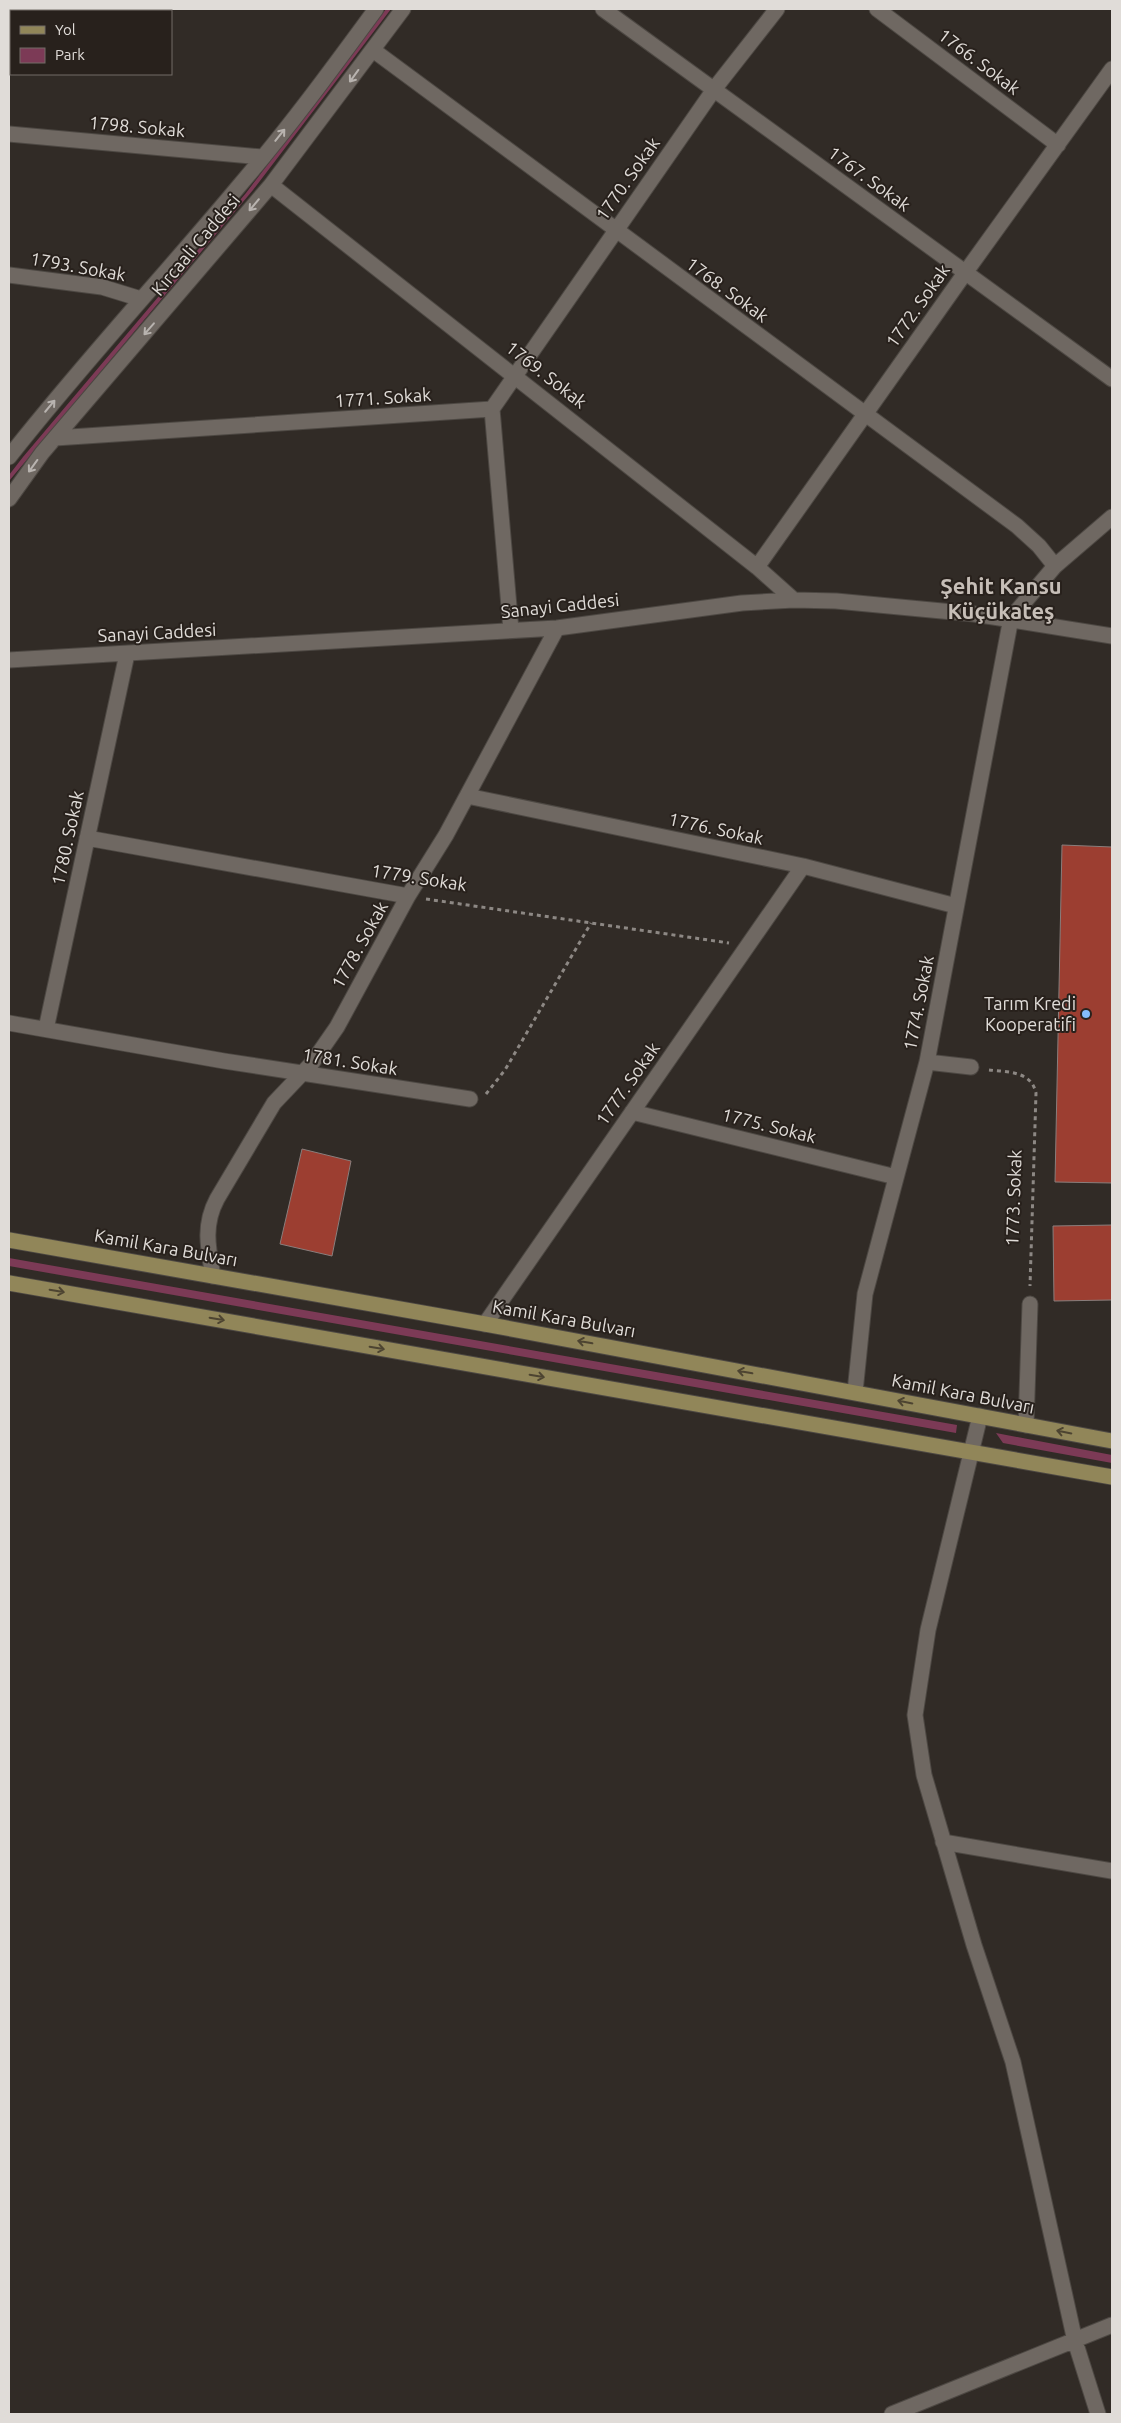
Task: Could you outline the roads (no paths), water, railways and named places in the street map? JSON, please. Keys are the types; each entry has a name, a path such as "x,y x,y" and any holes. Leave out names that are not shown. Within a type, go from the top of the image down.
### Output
{"main road":[{"name":"Kamil Kara Bulvarı","path":"9,1240 484,1324 1112,1441"},
{"path":"9,1282 1112,1477"}],"street":[{"name":"Kırcaali Caddesi","path":"9,458 45,412 262,157 318,88 376,9"},
{"name":"Kırcaali Caddesi","path":"9,499 55,438 271,185 403,9"},
{"name":"1767. Sokak","path":"603,9 715,88 1112,379"},
{"name":"1770. Sokak","path":"492,409 715,88 777,9"},
{"name":"1766. Sokak","path":"877,9 1058,145"},
{"name":"1768. Sokak","path":"373,50 1029,536 1055,566"},
{"name":"1772. Sokak","path":"757,567 864,414 1112,69"},
{"name":"1798. Sokak","path":"9,134 262,157"},
{"name":"1769. Sokak","path":"271,185 757,567 794,600"},
{"name":"1793. Sokak","path":"9,274 102,287 141,299"},
{"name":"1771. Sokak","path":"55,438 492,409"},
{"path":"492,409 511,630"},
{"path":"1011,618 1055,566 1112,517"},
{"name":"Sanayi Caddesi","path":"9,660 557,628 742,604 794,600 836,601 1011,618 1112,636"},
{"name":"1774. Sokak","path":"855,1392 865,1294 927,1062 1011,618"},
{"name":"1778. Sokak","path":"213,1276 207,1241 210,1211 274,1103 300,1073 312,1063 336,1027 408,896 466,796 557,628"},
{"name":"1780. Sokak","path":"46,1030 126,654"},
{"name":"1776. Sokak","path":"466,796 803,866 956,906"},
{"name":"1779. Sokak","path":"87,838 408,896"},
{"name":"1777. Sokak","path":"484,1324 803,866"},
{"name":"1781. Sokak","path":"9,1023 300,1073 470,1099"},
{"path":"927,1062 971,1067"},
{"name":"1775. Sokak","path":"632,1112 896,1177"},
{"path":"1026,1425 1030,1304"},
{"path":"980,1416 928,1630 915,1715 924,1776 1013,2062 1075,2341 1098,2414"},
{"path":"943,1842 1112,1871"},
{"path":"892,2414 1112,2325"}],"place":[{"name":"Tarım Kredi Kooperatifi","path":"1086,1014"}],"district":[{"name":"Şehit Kansu Küçükateş","path":"1001,598"}]}
